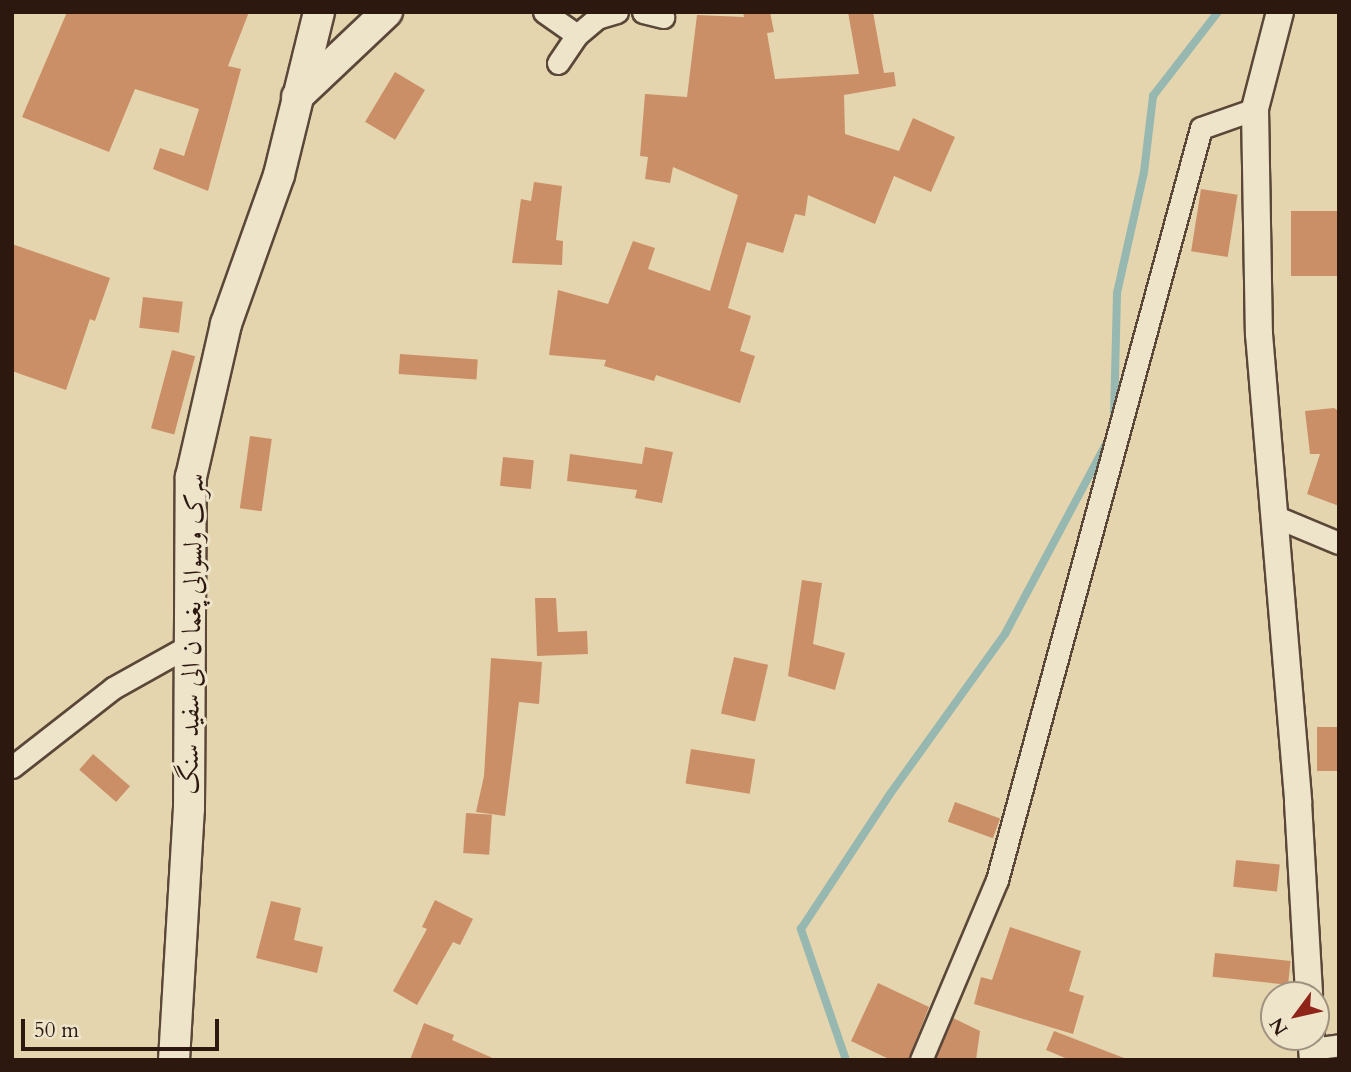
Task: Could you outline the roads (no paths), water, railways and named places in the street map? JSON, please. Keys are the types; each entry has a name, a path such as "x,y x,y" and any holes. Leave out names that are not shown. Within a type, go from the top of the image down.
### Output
{"main road":[{"name":"سرک ولسوالی پغما ن الی سفید سنگ","path":"174,1060 189,809 191,477 226,324 279,175 319,12"},
{"path":"297,97 387,12"}],"street":[{"path":"544,12 577,35"},
{"path":"558,63 577,35 597,19 617,12"},
{"path":"1280,12 1255,109 1259,334 1308,981"},
{"path":"921,1060 997,880 1201,128 1255,109"},
{"path":"1274,516 1339,543"},
{"path":"12,767 113,688 190,645"}],"waterway":[{"path":"1114,417 1117,293 1144,172 1153,96 1218,12"},
{"path":"846,1060 801,929 890,794 1005,634 1107,442"}]}
